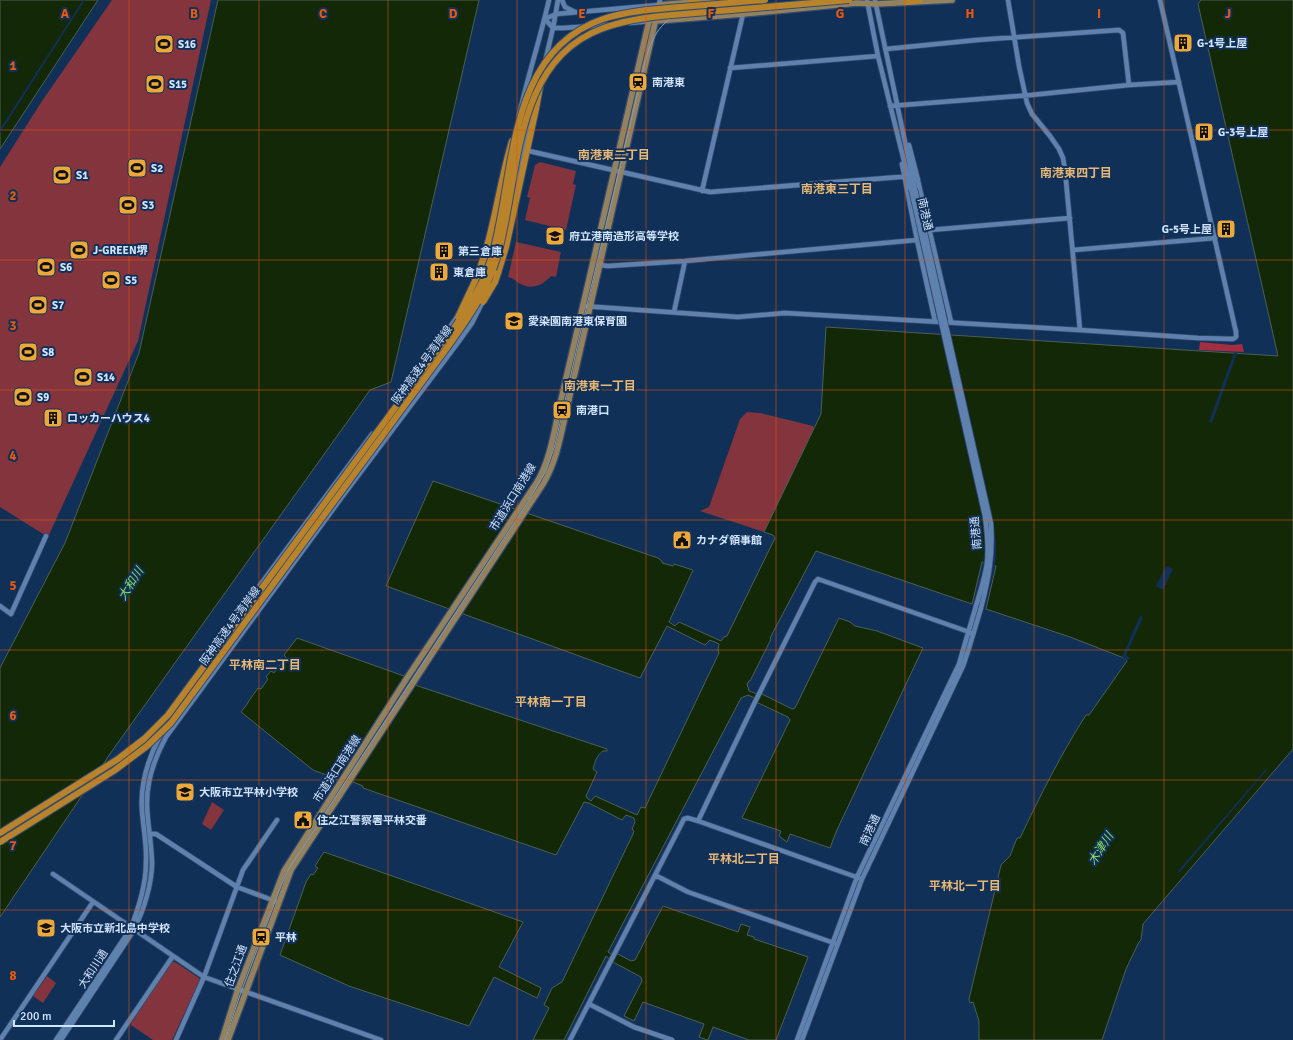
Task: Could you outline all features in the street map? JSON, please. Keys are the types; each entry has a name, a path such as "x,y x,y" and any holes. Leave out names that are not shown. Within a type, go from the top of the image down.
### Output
{"highway":[{"path":"692,2 698,0"},
{"name":"阪神高速4号湾岸線","path":"0,834 123,756 144,739 168,715 438,351 469,307 484,278 494,247 523,108 537,74 552,53 586,26 612,16 647,10 765,0"},
{"name":"阪神高速4号湾岸線","path":"0,842 115,770 138,753 163,731 187,702 447,348 476,307 494,268 500,247 522,133 528,110 535,94 550,68 567,50 577,42 599,29 640,19 849,0"},
{"path":"907,2 920,0"},
{"path":"447,348 482,303 498,273 506,247 543,70"},
{"path":"438,351 462,310 480,269 491,231 514,136"}],"main road":[{"path":"660,3 715,0"},
{"path":"656,20 743,14 876,1 928,2 952,0"},
{"name":"市道浜口南港線","path":"278,902 291,870 551,470 660,3"},
{"name":"市道浜口南港線","path":"272,900 284,871 407,678 543,470 548,457 649,21 660,3"},
{"name":"住之江通","path":"222,1040 238,989 272,900"},
{"name":"住之江通","path":"228,1040 278,902"}],"street":[{"path":"133,929 145,880 146,850 142,792 147,765 156,743 181,695 194,675 313,512 420,370 469,298 480,278 490,246 525,88 549,0"},
{"path":"133,929 146,903 149,886 152,854 147,807 149,784 156,759 166,737 457,344 472,323 493,281 501,256 523,150 553,28 558,0"},
{"path":"562,0 565,7 577,12"},
{"path":"1008,0 1025,95 1032,114 1050,136 1063,158 1080,330"},
{"path":"583,306 738,316 785,313 1233,339 1236,337 1236,332 1160,0"},
{"name":"南港通","path":"802,1040 859,878 959,664 971,633 990,574 992,549 991,524 913,189 908,176 901,118 876,1"},
{"path":"867,2 878,56 908,176 917,240 935,321"},
{"path":"545,19 556,14 660,3"},
{"path":"702,191 743,14"},
{"path":"545,19 553,28 656,20"},
{"path":"886,49 1119,30 1123,33 1129,85"},
{"path":"730,68 878,56"},
{"path":"890,106 1179,82"},
{"path":"901,118 918,181 951,322"},
{"path":"529,151 710,192 908,176 918,181"},
{"path":"930,230 1070,218"},
{"path":"1073,250 1215,238"},
{"path":"600,265 608,266 685,261 917,240"},
{"path":"674,312 685,261"},
{"path":"0,606 11,614 46,536"},
{"path":"698,821 755,702 815,582 818,579 971,633"},
{"path":"570,1040 683,820 688,818 698,821 859,878"},
{"path":"176,1040 204,977 244,870 277,820"},
{"path":"150,834 156,834 237,887 278,902"},
{"path":"53,874 204,977 381,1040"},
{"path":"655,875 688,892 835,944"},
{"path":"0,1040 93,902"},
{"name":"大和川通","path":"56,1040 133,929"},
{"name":"大和川通","path":"61,1040 133,929"},
{"name":"南港通","path":"797,1040 835,944"},
{"path":"116,1040 173,956"},
{"path":"589,1004 634,1026 672,1040"}],"shaded area":[{"name":"J-GREEN堺","path":"112,0 211,0 138,341 48,537 0,507 0,167 42,101"},
{"path":"540,162 576,171 573,184 576,185 566,230 525,220 530,198 527,197 535,165"},
{"path":"516,242 561,252 556,277 551,276 541,284 528,287 508,277"},
{"path":"1200,342 1232,345 1242,344 1244,352 1199,350"},
{"path":"747,412 760,413 813,426 814,429 764,532 700,511 709,507 740,419"},
{"path":"212,802 224,810 211,830 202,824"},
{"path":"172,962 175,962 200,980 172,1040 153,1040 131,1025 131,1023"},
{"path":"47,976 56,983 43,1003 33,996"}],"water":[{"path":"0,0 98,0 0,149"},
{"name":"大和川","path":"218,0 479,0 391,382 370,390 112,751 0,917 0,668 65,543 139,353"},
{"name":"木津川","path":"1201,0 1293,0 1293,749 1143,924 1141,940 1126,969 1102,1040 979,1040 979,1021 973,1002 970,1003 969,999 1001,865 1010,856 1017,838 1020,838 1051,775 1086,715 1089,715 1127,661 1124,658 1070,637 986,609 996,566 982,562 972,604 816,551 770,638 771,639 750,681 747,684 749,691 757,694 758,692 792,709 795,708 839,618 850,622 855,626 877,631 923,648 836,832 830,848 790,834 787,842 779,836 781,831 742,818 790,720 788,717 754,701 755,698 748,695 741,698 608,952 611,954 618,954 631,961 635,960 663,906 738,932 741,924 750,927 747,935 754,937 754,939 808,957 776,1040 749,1040 713,1027 707,1040 699,1037 704,1024 643,1002 634,1021 624,1016 642,981 641,977 613,962 606,956 564,1040 533,1040 549,1008 544,1005 552,988 562,982 633,834 634,831 632,829 635,822 634,818 626,815 622,820 589,803 584,802 556,855 363,788 363,786 353,782 337,779 313,770 241,712 258,688 261,689 268,679 266,677 271,671 274,673 286,657 284,655 297,638 404,676 415,685 607,749 607,751 603,751 596,758 593,769 597,772 586,796 591,801 595,796 637,815 641,807 645,808 719,653 719,644 710,640 705,645 667,626 640,678 386,586 433,481 658,558 662,561 662,563 673,566 674,564 693,570 669,622 675,626 679,622 721,641 727,636 775,538 773,535 764,532 821,414 826,327 1278,356 1198,4"},
{"path":"324,852 523,922 499,967 541,988 537,998 494,977 469,1026 349,986 280,955 306,882 311,874 313,875 318,868 315,866"}],"pier":[{"path":"83,0 85,0 0,133 0,129"},
{"path":"940,333 951,334 992,513 996,556 994,572 984,609 994,568 983,564 985,544 981,514"},
{"path":"1234,353 1237,353 1212,423 1209,422"},
{"path":"1166,566 1173,569 1163,590 1156,586"},
{"path":"1140,616 1143,617 1126,655 1130,658 1127,661 1122,657"},
{"path":"1266,769 1267,770 1179,873 1178,871"}],"tram line":[{"path":"225,1040 240,995 288,870 529,500 546,471 555,445 645,62 651,44 664,24 678,14 687,11 812,0"}],"place":[{"name":"G-1号上屋","path":"1183,43"},
{"name":"S16","path":"164,44"},
{"name":"南港東","path":"638,82"},
{"name":"S15","path":"155,84"},
{"name":"G-3号上屋","path":"1204,132"},
{"name":"S2","path":"137,168"},
{"name":"S1","path":"62,175"},
{"name":"S3","path":"128,205"},
{"name":"G-5号上屋","path":"1226,229"},
{"name":"府立港南造形高等学校","path":"555,236"},
{"name":"J-GREEN堺","path":"79,250"},
{"name":"第三倉庫","path":"444,251"},
{"name":"S6","path":"46,267"},
{"name":"東倉庫","path":"439,272"},
{"name":"S5","path":"111,280"},
{"name":"S7","path":"38,305"},
{"name":"愛染園南港東保育園","path":"514,321"},
{"name":"S8","path":"28,352"},
{"name":"S14","path":"83,377"},
{"name":"S9","path":"23,397"},
{"name":"南港口","path":"562,410"},
{"name":"ロッカーハウス4","path":"53,418"},
{"name":"カナダ領事館","path":"682,540"},
{"name":"大阪市立平林小学校","path":"185,792"},
{"name":"住之江警察署平林交番","path":"303,820"},
{"name":"大阪市立新北島中学校","path":"46,928"},
{"name":"平林","path":"261,937"}],"district":[{"name":"南港東二丁目","path":"614,155"},
{"name":"南港東四丁目","path":"1076,173"},
{"name":"南港東三丁目","path":"837,189"},
{"name":"南港東一丁目","path":"600,386"},
{"name":"平林南二丁目","path":"265,665"},
{"name":"平林南一丁目","path":"551,702"},
{"name":"平林北二丁目","path":"744,859"},
{"name":"平林北一丁目","path":"965,886"}]}
